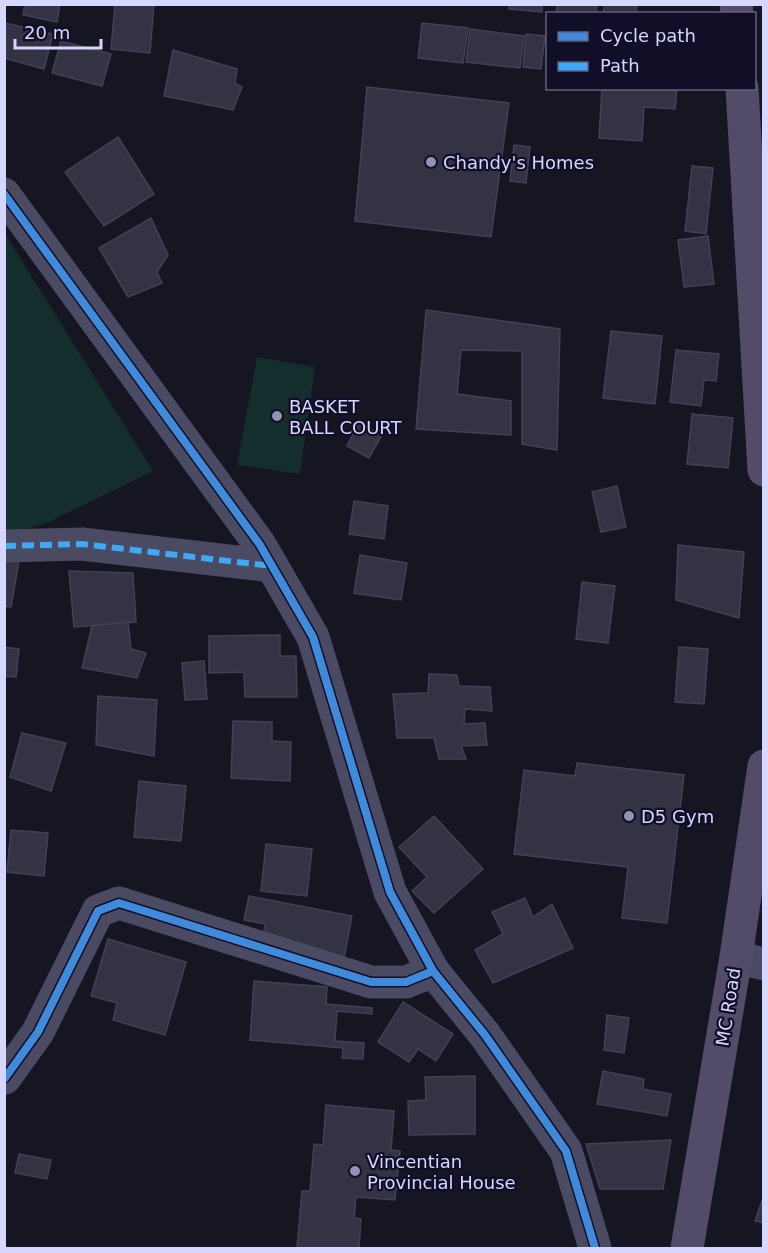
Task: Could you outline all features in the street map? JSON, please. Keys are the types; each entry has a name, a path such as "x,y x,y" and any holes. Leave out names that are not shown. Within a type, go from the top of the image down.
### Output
{"main road":[{"path":"742,90 764,470"},
{"name":"MC Road","path":"687,1248 750,961 764,765"}],"street":[{"path":"4,194 260,545 313,637 390,892 433,971 485,1035 566,1151 595,1248"},
{"path":"4,546 82,544 272,566"},
{"path":"5,1078 38,1032 98,911 119,903 371,982 406,982 433,971"}],"green space":[{"path":"4,232 153,471 49,522 5,535"},
{"name":"BASKET BALL COURT","path":"257,357 315,367 300,474 237,465"}],"building":[{"path":"25,4 60,4 57,22 23,15"},
{"path":"115,4 154,4 150,53 111,49"},
{"path":"509,4 542,4 542,12 509,9"},
{"path":"557,4 597,4 596,12 556,12"},
{"path":"605,4 637,4 636,12 603,12"},
{"path":"5,23 53,34 44,69 4,58"},
{"path":"422,23 468,28 463,63 418,58"},
{"path":"470,29 524,36 520,68 466,62"},
{"path":"526,34 545,36 541,69 523,67"},
{"path":"61,41 111,54 102,86 52,73"},
{"path":"173,50 237,69 235,83 242,87 233,110 164,96"},
{"name":"Chandy's Homes","path":"367,87 509,103 491,237 355,221"},
{"path":"602,90 677,90 675,109 644,107 642,141 599,138"},
{"path":"118,137 154,194 104,226 65,172"},
{"path":"514,145 530,147 526,183 510,181"},
{"path":"692,166 713,168 706,234 685,231"},
{"path":"151,218 168,255 157,272 162,283 128,297 99,248"},
{"path":"708,236 714,284 684,287 678,240"},
{"path":"426,310 560,329 557,450 522,444 522,351 461,350 457,394 511,401 511,435 416,429"},
{"path":"611,331 662,336 655,404 603,398"},
{"path":"676,350 719,354 716,381 704,380 701,406 670,402"},
{"path":"692,414 733,418 728,468 687,464"},
{"path":"359,423 382,435 369,458 347,446"},
{"path":"617,486 626,527 601,532 592,492"},
{"path":"354,501 388,506 384,539 349,534"},
{"path":"678,545 744,552 739,618 676,600"},
{"path":"360,555 407,563 401,600 354,593"},
{"path":"4,558 19,561 11,607 4,606"},
{"path":"69,571 133,573 136,622 74,627"},
{"path":"582,582 615,586 608,643 576,639"},
{"path":"128,622 131,649 146,653 137,678 82,668 92,626"},
{"path":"280,635 280,656 296,656 297,697 245,697 244,672 209,673 209,636"},
{"path":"4,647 19,649 16,677 4,676"},
{"path":"679,647 708,649 704,704 675,702"},
{"path":"204,661 207,699 185,700 182,663"},
{"path":"429,674 457,675 459,686 490,687 492,711 465,709 464,724 485,723 487,745 461,746 466,759 439,759 434,738 397,738 393,694 428,693"},
{"path":"98,696 157,700 154,756 96,745"},
{"path":"233,721 272,722 272,741 291,742 290,781 231,778"},
{"path":"22,733 66,743 51,791 10,777"},
{"path":"577,763 684,775 667,923 622,918 628,867 514,854 524,770 575,776"},
{"path":"139,781 186,786 181,841 134,837"},
{"path":"434,816 483,869 434,913 412,891 427,877 399,847"},
{"path":"11,830 48,833 44,876 7,872"},
{"path":"266,844 312,849 307,896 261,891"},
{"path":"249,896 352,916 344,958 262,942 265,924 244,920"},
{"path":"525,898 533,917 552,904 573,948 493,983 475,950 503,934 492,912"},
{"path":"108,939 186,962 165,1035 113,1020 117,1003 91,996"},
{"path":"254,981 327,987 326,1004 372,1008 372,1014 337,1011 335,1041 364,1043 363,1059 342,1058 343,1048 250,1040"},
{"path":"403,1002 453,1034 436,1061 418,1049 409,1062 378,1042"},
{"path":"607,1015 629,1018 624,1053 604,1050"},
{"path":"603,1071 644,1079 643,1089 671,1094 667,1116 597,1104"},
{"path":"475,1076 475,1134 409,1135 408,1101 426,1100 425,1077"},
{"name":"Vincentian Provincial House","path":"326,1105 394,1111 391,1150 400,1151 395,1200 356,1197 354,1218 361,1219 359,1248 297,1248 302,1191 310,1191 314,1144 323,1145"},
{"path":"671,1140 663,1189 600,1189 586,1144"},
{"path":"19,1154 51,1160 47,1179 15,1173"},
{"path":"764,1195 764,1223 755,1221"}],"marked path":[{"path":"4,546 82,544 272,566"}],"cycle path":[{"path":"4,194 260,545 313,637 390,892 433,971 485,1035 566,1151 595,1248"},
{"path":"5,1078 38,1032 98,911 119,903 371,982 406,982 433,971"}],"place":[{"name":"Chandy's Homes","path":"431,162"},
{"name":"BASKET BALL COURT","path":"277,416"},
{"name":"D5 Gym","path":"629,816"},
{"name":"Vincentian Provincial House","path":"355,1171"}]}
